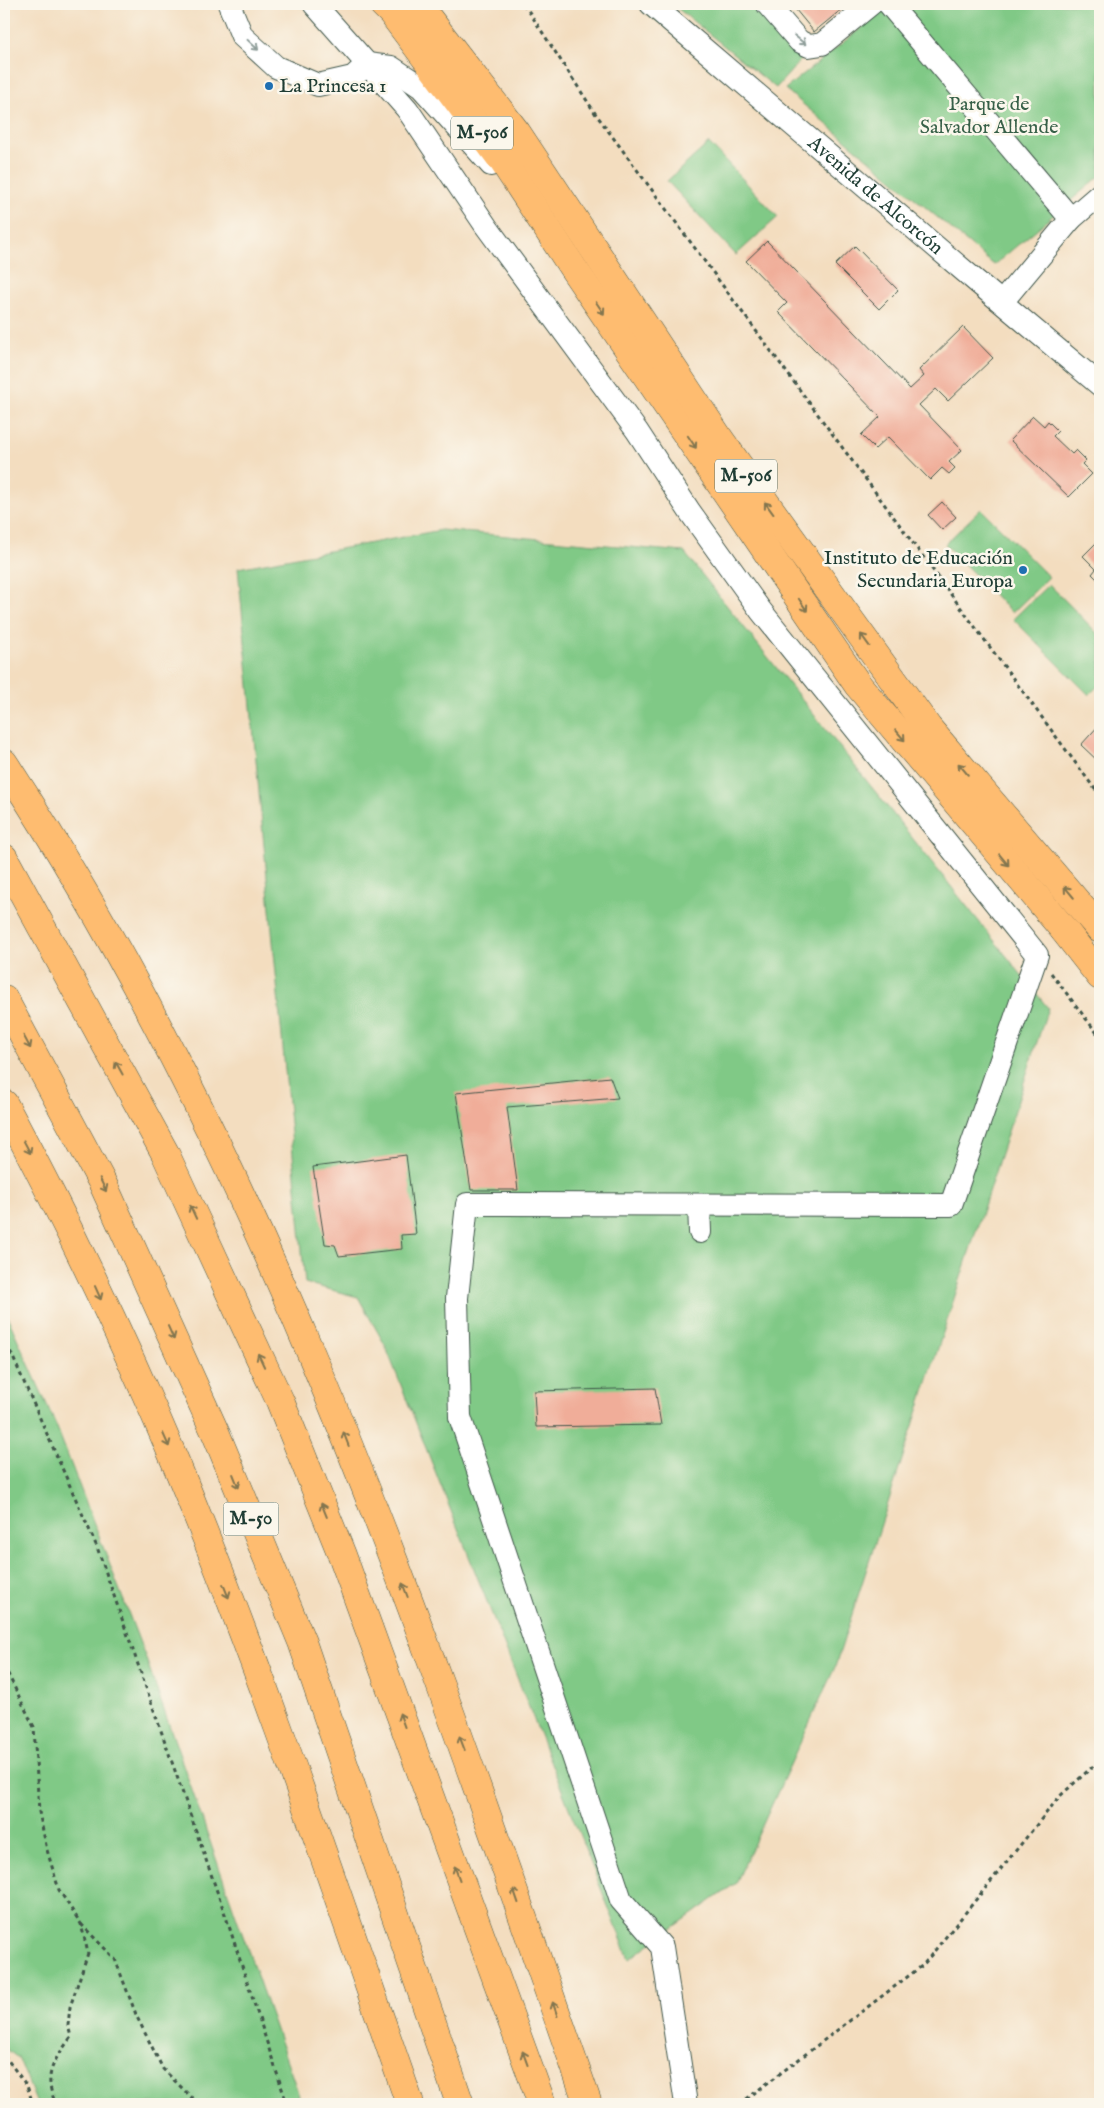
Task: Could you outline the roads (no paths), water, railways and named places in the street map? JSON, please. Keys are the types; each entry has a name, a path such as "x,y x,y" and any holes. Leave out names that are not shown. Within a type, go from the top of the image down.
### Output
{"main road":[{"path":"362,4 573,268"},
{"name":"M-506","path":"383,4 392,13 503,161 573,268 858,685 1064,930 1100,976"},
{"name":"M-506","path":"430,5 483,71 517,133 721,442 928,728 1100,929"},
{"path":"4,763 57,845 138,988 212,1131 271,1257 324,1381 472,1768 588,2104"},
{"path":"4,858 165,1153 280,1401 342,1555 542,2104"},
{"name":"M-50","path":"4,998 103,1184 228,1461 302,1642 460,2104"},
{"path":"4,1104 61,1211 175,1460 287,1748 410,2104"},
{"path":"387,2039 399,2104"}],"street":[{"path":"229,4 242,36 276,67 318,85 353,77 367,64"},
{"path":"314,4 406,109 486,226 637,431 690,512 761,611 1037,955 950,1205 468,1204 457,1298 460,1417 621,1900 662,1947 686,2104"},
{"name":"Avenida de Alcorcón","path":"651,4 1100,384"},
{"path":"767,4 799,41 810,46 822,44 871,4"},
{"path":"889,4 1071,219"},
{"path":"367,64 391,67 420,87 491,165"},
{"path":"1002,302 1071,219 1100,194"},
{"path":"699,1205 700,1232"}],"place":[{"name":"La Princesa 1","path":"269,86"},
{"name":"Instituto de Educación Secundaria Europa","path":"1023,570"}],"park label":[{"name":"Parque de Salvador Allende","path":"989,116"}]}
